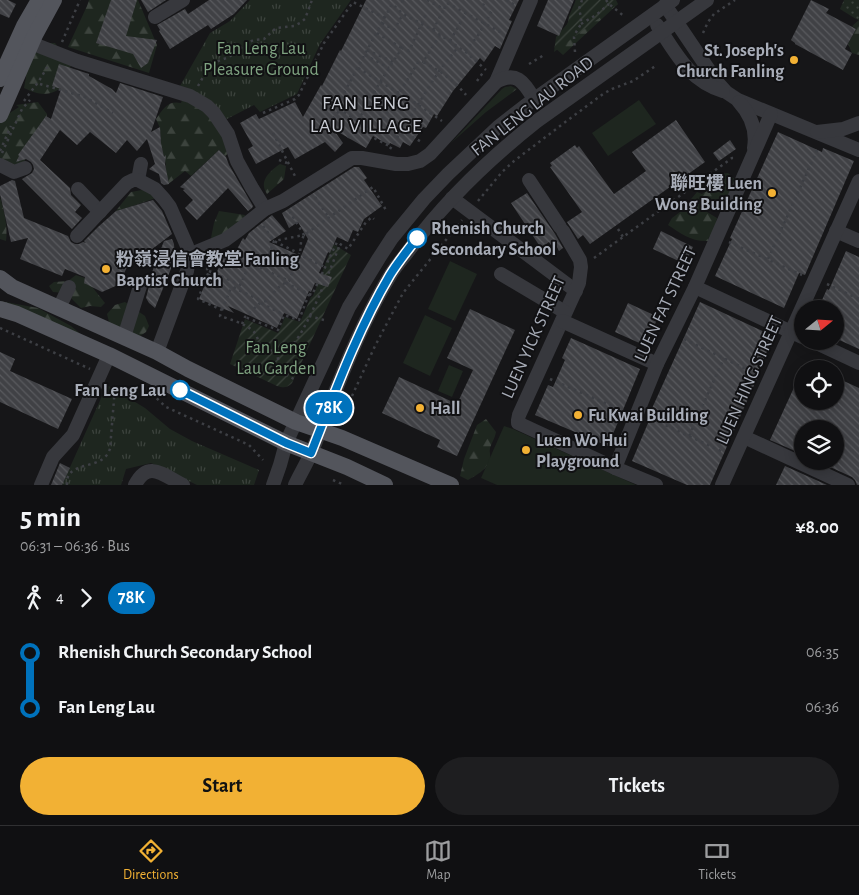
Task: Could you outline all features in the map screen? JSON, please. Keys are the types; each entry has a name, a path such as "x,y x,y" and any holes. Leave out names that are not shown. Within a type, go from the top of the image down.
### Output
{"main road":[{"path":"0,79 24,26 39,0"},
{"path":"0,115 31,43 54,0"},
{"path":"0,278 12,287 124,336 296,422 342,438 451,485"},
{"path":"0,309 17,314 109,355 286,443 385,485"}],"street":[{"path":"156,17 183,0"},
{"path":"189,255 225,240 260,213 283,201 352,158 368,158 402,165 420,161 430,154 496,82 531,0"},
{"name":"FAN LENG LAU ROAD","path":"295,485 311,453 358,336 391,273 417,238 452,198 511,142 537,121 707,0"},
{"path":"669,3 676,22 717,82 726,92 738,100 771,114 818,139 859,150"},
{"name":"FAN LENG LAU ROAD","path":"272,485 286,443 349,307 392,238 424,199 466,156 498,127 534,99 669,3"},
{"path":"650,16 681,62 692,74 702,82 726,92"},
{"path":"31,43 56,53 190,96 207,106 228,134 237,161 252,188 260,213"},
{"path":"496,82 506,77 516,78 525,85 534,99"},
{"name":"LUEN FAT STREET","path":"738,100 748,113 755,143 747,157"},
{"name":"LUEN FAT STREET","path":"615,468 657,364 695,287 747,157 771,114"},
{"path":"818,139 830,132 859,123"},
{"path":"2,164 14,172 25,168"},
{"path":"138,180 141,164"},
{"path":"77,236 133,180 138,180 155,189 170,207 187,246 189,259 187,271 157,352"},
{"path":"529,180 561,229 587,259"},
{"name":"LUEN HING STREET","path":"810,300 836,231 859,182"},
{"path":"78,189 100,212"},
{"path":"452,198 576,291"},
{"path":"836,231 859,242"},
{"name":"LUEN YICK STREET","path":"587,259 581,267 576,291 518,415 518,423 615,468"},
{"path":"501,274 564,317 657,364"},
{"path":"124,336 141,283"},
{"path":"695,287 794,333"},
{"path":"59,308 68,288"},
{"name":"LUEN HING STREET","path":"722,485 744,436 794,340"},
{"path":"831,350 859,363"},
{"path":"41,485 57,451 72,435 109,355"},
{"path":"744,436 848,485"},
{"path":"615,468 656,485"},
{"path":"135,485 143,473 151,470 183,485"}],"path":[{"path":"0,151 22,103 39,81 56,53 80,0"},
{"path":"198,87 213,63 228,58 247,43 264,39 276,28 294,26 300,23 305,19 312,0"},
{"path":"402,0 404,6"},
{"path":"426,0 444,10"},
{"path":"464,51 478,37 491,13 482,7 486,0"},
{"path":"575,52 574,37 581,24 579,9 582,0"},
{"path":"606,0 624,17"},
{"path":"703,33 714,14 735,0"},
{"path":"263,114 299,95 324,43 353,2 385,18"},
{"path":"433,30 448,2 514,39"},
{"path":"320,133 326,129 342,107 338,104 392,4 403,14 458,46 486,70 476,82"},
{"path":"581,24 609,4"},
{"path":"377,33 409,51 428,12"},
{"path":"450,41 466,13"},
{"path":"382,23 394,30 403,14"},
{"path":"423,62 440,35"},
{"path":"388,151 439,70 458,46"},
{"path":"348,138 402,48"},
{"path":"367,50 394,62"},
{"path":"365,55 389,68"},
{"path":"529,64 544,55"},
{"path":"391,147 374,138 375,132 419,61 439,70 460,87 466,95 470,88"},
{"path":"358,68 443,122"},
{"path":"40,84 85,97 113,113"},
{"path":"2,164 22,109 30,100"},
{"path":"96,110 100,105"},
{"path":"344,112 375,132"},
{"path":"401,130 425,144"},
{"path":"273,133 288,163 304,187 329,218"},
{"path":"768,259 818,139"},
{"path":"420,149 428,141"},
{"path":"587,259 623,237 732,158 747,157"},
{"path":"279,160 288,163"},
{"path":"274,241 304,236 373,187 387,212"},
{"path":"283,201 304,236"},
{"path":"260,213 274,241 325,268"},
{"path":"227,247 249,258 254,264 287,280 286,283 312,295 337,242 348,249 366,222 372,217 374,219"},
{"path":"618,229 623,237"},
{"path":"241,324 244,317 266,301 281,285 289,280 300,256 301,242 304,236"},
{"path":"726,240 806,276"},
{"path":"274,241 269,254 261,263 249,266 240,285 231,288 220,316 241,324 255,333 261,346 276,351 291,346 297,340 340,244"},
{"path":"218,256 207,270 209,271 198,299 222,310"},
{"path":"209,271 234,282 234,288"},
{"path":"827,284 859,299"},
{"path":"234,288 258,299 261,303 284,315 299,320 309,294"},
{"path":"244,317 278,330 284,315"},
{"path":"309,316 324,320"},
{"path":"0,328 100,374"},
{"path":"680,338 761,376"},
{"path":"276,351 281,369 285,375 296,380"},
{"path":"689,436 724,358"},
{"path":"547,378 627,413"},
{"path":"67,485 66,480 69,474 76,469 99,461 106,456 110,449 115,387"},
{"path":"352,396 355,389"},
{"path":"149,391 166,407 249,445 263,460"},
{"path":"647,416 726,453"},
{"path":"333,480 344,485"}],"green space":[{"path":"89,0 138,0 157,45 149,73 68,47"},
{"name":"Fan Leng Lau Pleasure Ground","path":"250,0 351,0 320,44 297,94 260,112 254,105 225,120 188,88 180,86 210,33 230,21"},
{"path":"576,0 618,4 563,55 554,47 561,41"},
{"path":"576,0 616,0 618,4 554,52 556,37 568,23"},
{"path":"844,0 859,0 859,20 840,9"},
{"path":"859,20 859,55 852,53 848,44 856,29 852,26"},
{"path":"47,43 55,43 71,66 65,76 63,87 44,94 24,88 26,77 22,52"},
{"path":"511,86 517,89 486,112 451,143 502,89"},
{"path":"183,97 208,109 230,152 225,156 219,150 191,176 185,171 167,185 164,177 166,165 161,145 160,128 156,119 166,106 176,102 181,103"},
{"path":"639,100 656,124 608,156 592,133"},
{"path":"38,102 47,114 46,124 28,152 22,168 0,164 0,122 5,116 19,107 16,105"},
{"path":"280,164 286,166 284,179 267,194 264,185 266,177"},
{"path":"728,173 738,182 730,198 714,200 705,207 707,212 717,218 715,230 708,241 691,238 668,225 672,218 680,212 697,192 702,194 709,189 712,181 720,174"},
{"path":"142,190 156,198 115,212 131,192"},
{"path":"0,197 6,224 6,241 0,239"},
{"path":"219,211 245,215 244,221 223,237 211,238 214,223"},
{"name":"Fan Leng Lau Garden","path":"333,244 351,255 292,383 285,387 277,386 230,364 245,319 278,333 285,317 300,322 313,296"},
{"path":"450,261 477,274 455,321 428,309"},
{"path":"76,275 85,278 105,303 101,307 90,306 81,308 66,293 53,292 49,286 54,282 68,281"},
{"path":"0,301 38,308 71,326 84,337"},
{"path":"125,302 145,316 149,326 146,332 136,339 110,326 107,314 115,305"},
{"path":"425,315 452,328 430,376 403,363"},
{"path":"449,365 463,371 452,397 438,391"},
{"path":"107,385 145,408 170,429 192,441 259,470 254,485 197,485 151,463 126,469 121,485 62,485"},
{"path":"486,419 496,432 490,448 490,460 484,469 468,480 460,476 464,459 477,425"},
{"name":"Luen Wo Hui Playground","path":"504,426 636,485 497,485 481,478"}],"building":[{"path":"0,0 8,0 16,4 9,18 0,14"},
{"path":"111,0 137,0 126,36 157,40 148,63 141,68 133,54 96,43"},
{"path":"141,0 166,0 148,12"},
{"path":"209,0 247,0 234,14 211,29 208,25 170,49 157,25 185,9 188,14"},
{"path":"366,0 519,0 509,20 512,21 500,49 495,46 484,62 480,58 453,91 437,116 434,114 426,128 423,127 410,146 403,142 400,148 390,143 389,145 373,136 366,148 333,129 343,143 335,152 325,142 295,159 288,147 256,164 248,149 253,146 240,123 256,114 259,119 295,102 303,117 341,51"},
{"path":"548,0 574,0 559,36 537,26"},
{"path":"811,0 829,9 826,13 856,29 845,49 852,53 843,70 791,40"},
{"path":"59,64 89,74 89,76 116,93 120,83 163,97 151,132 160,127 164,157 166,155 165,164 169,184 164,185 161,183 159,174 149,169 155,164 147,139 137,151 127,140 116,153 90,132 77,145 60,130 40,160 70,188 71,195 81,205 75,212 82,218 72,229 22,179 32,173 34,169 31,162 26,159 16,162 18,155 46,116 51,119 61,89 52,86"},
{"path":"676,120 705,162 590,244 583,235 578,239 567,222 582,212 550,167 552,166 550,163 575,145 577,148 579,146 614,194 646,171 632,152"},
{"path":"778,132 822,152 823,148 854,161 805,275 799,273 784,308 715,276"},
{"path":"730,140 736,149 719,161 713,153"},
{"path":"219,150 226,157 253,206 248,211 228,188 197,220 185,208 193,200 183,190 185,189 180,187"},
{"path":"354,167 359,167 367,178 364,180 382,206 364,219 358,232 353,230 348,242 337,237 319,273 332,277 328,287 315,283 311,292 309,291 297,319 284,313 277,328 228,306 234,313 199,299 209,274 215,277 226,249 235,253 243,238 245,240 249,233 272,215 286,231 269,242 301,256 308,239 298,222 289,228 282,213"},
{"path":"12,180 15,181 24,218 68,236 71,242 75,244 86,243 84,241 116,211 153,200 162,211 172,234 126,269 120,284 102,292 84,283 85,277 65,269 62,276 20,259 28,238 11,242 0,194 0,186"},
{"path":"527,193 563,248 559,251 556,245 552,247 549,242 541,248 511,203"},
{"path":"661,231 693,247 685,264 653,249"},
{"path":"172,239 175,259 155,308 146,298 149,280 164,241"},
{"path":"846,251 859,257 859,349 844,342 844,300 822,300 827,289 829,290"},
{"path":"700,302 771,335 773,339 710,485 687,485 632,461 651,416 649,415"},
{"path":"628,303 658,317 646,346 615,332"},
{"path":"470,309 515,330 457,456 437,447 440,440 382,413 399,377 457,404 473,370 447,358"},
{"path":"571,338 640,369 608,446 535,415 548,385 553,387 565,360 562,358"},
{"path":"0,352 15,359 10,371 72,399 58,429 0,402"},
{"path":"844,381 859,388 859,485 857,485 852,477 837,470 844,470 844,420 794,420 794,450 770,440 794,388 794,410 844,410"},
{"path":"60,463 70,468 62,485 51,485"},
{"path":"785,466 827,485 776,485"}],"bus line":[{"name":"78K","path":"180,390 286,443 311,453 358,336 391,273 417,238"}],"place":[{"name":"St. Joseph's Church Fanling","path":"794,60"},
{"name":"聯旺樓 Luen Wong Building","path":"772,193"},
{"name":"Rhenish Church Secondary School","path":"417,238"},
{"name":"粉嶺浸信會教堂 Fanling Baptist Church","path":"106,269"},
{"name":"Fan Leng Lau","path":"180,390"},
{"name":"Hall","path":"420,408"},
{"name":"Fu Kwai Building","path":"578,415"},
{"name":"Luen Wo Hui Playground","path":"526,450"}],"district":[{"name":"FAN LENG LAU VILLAGE","path":"366,114"}]}
